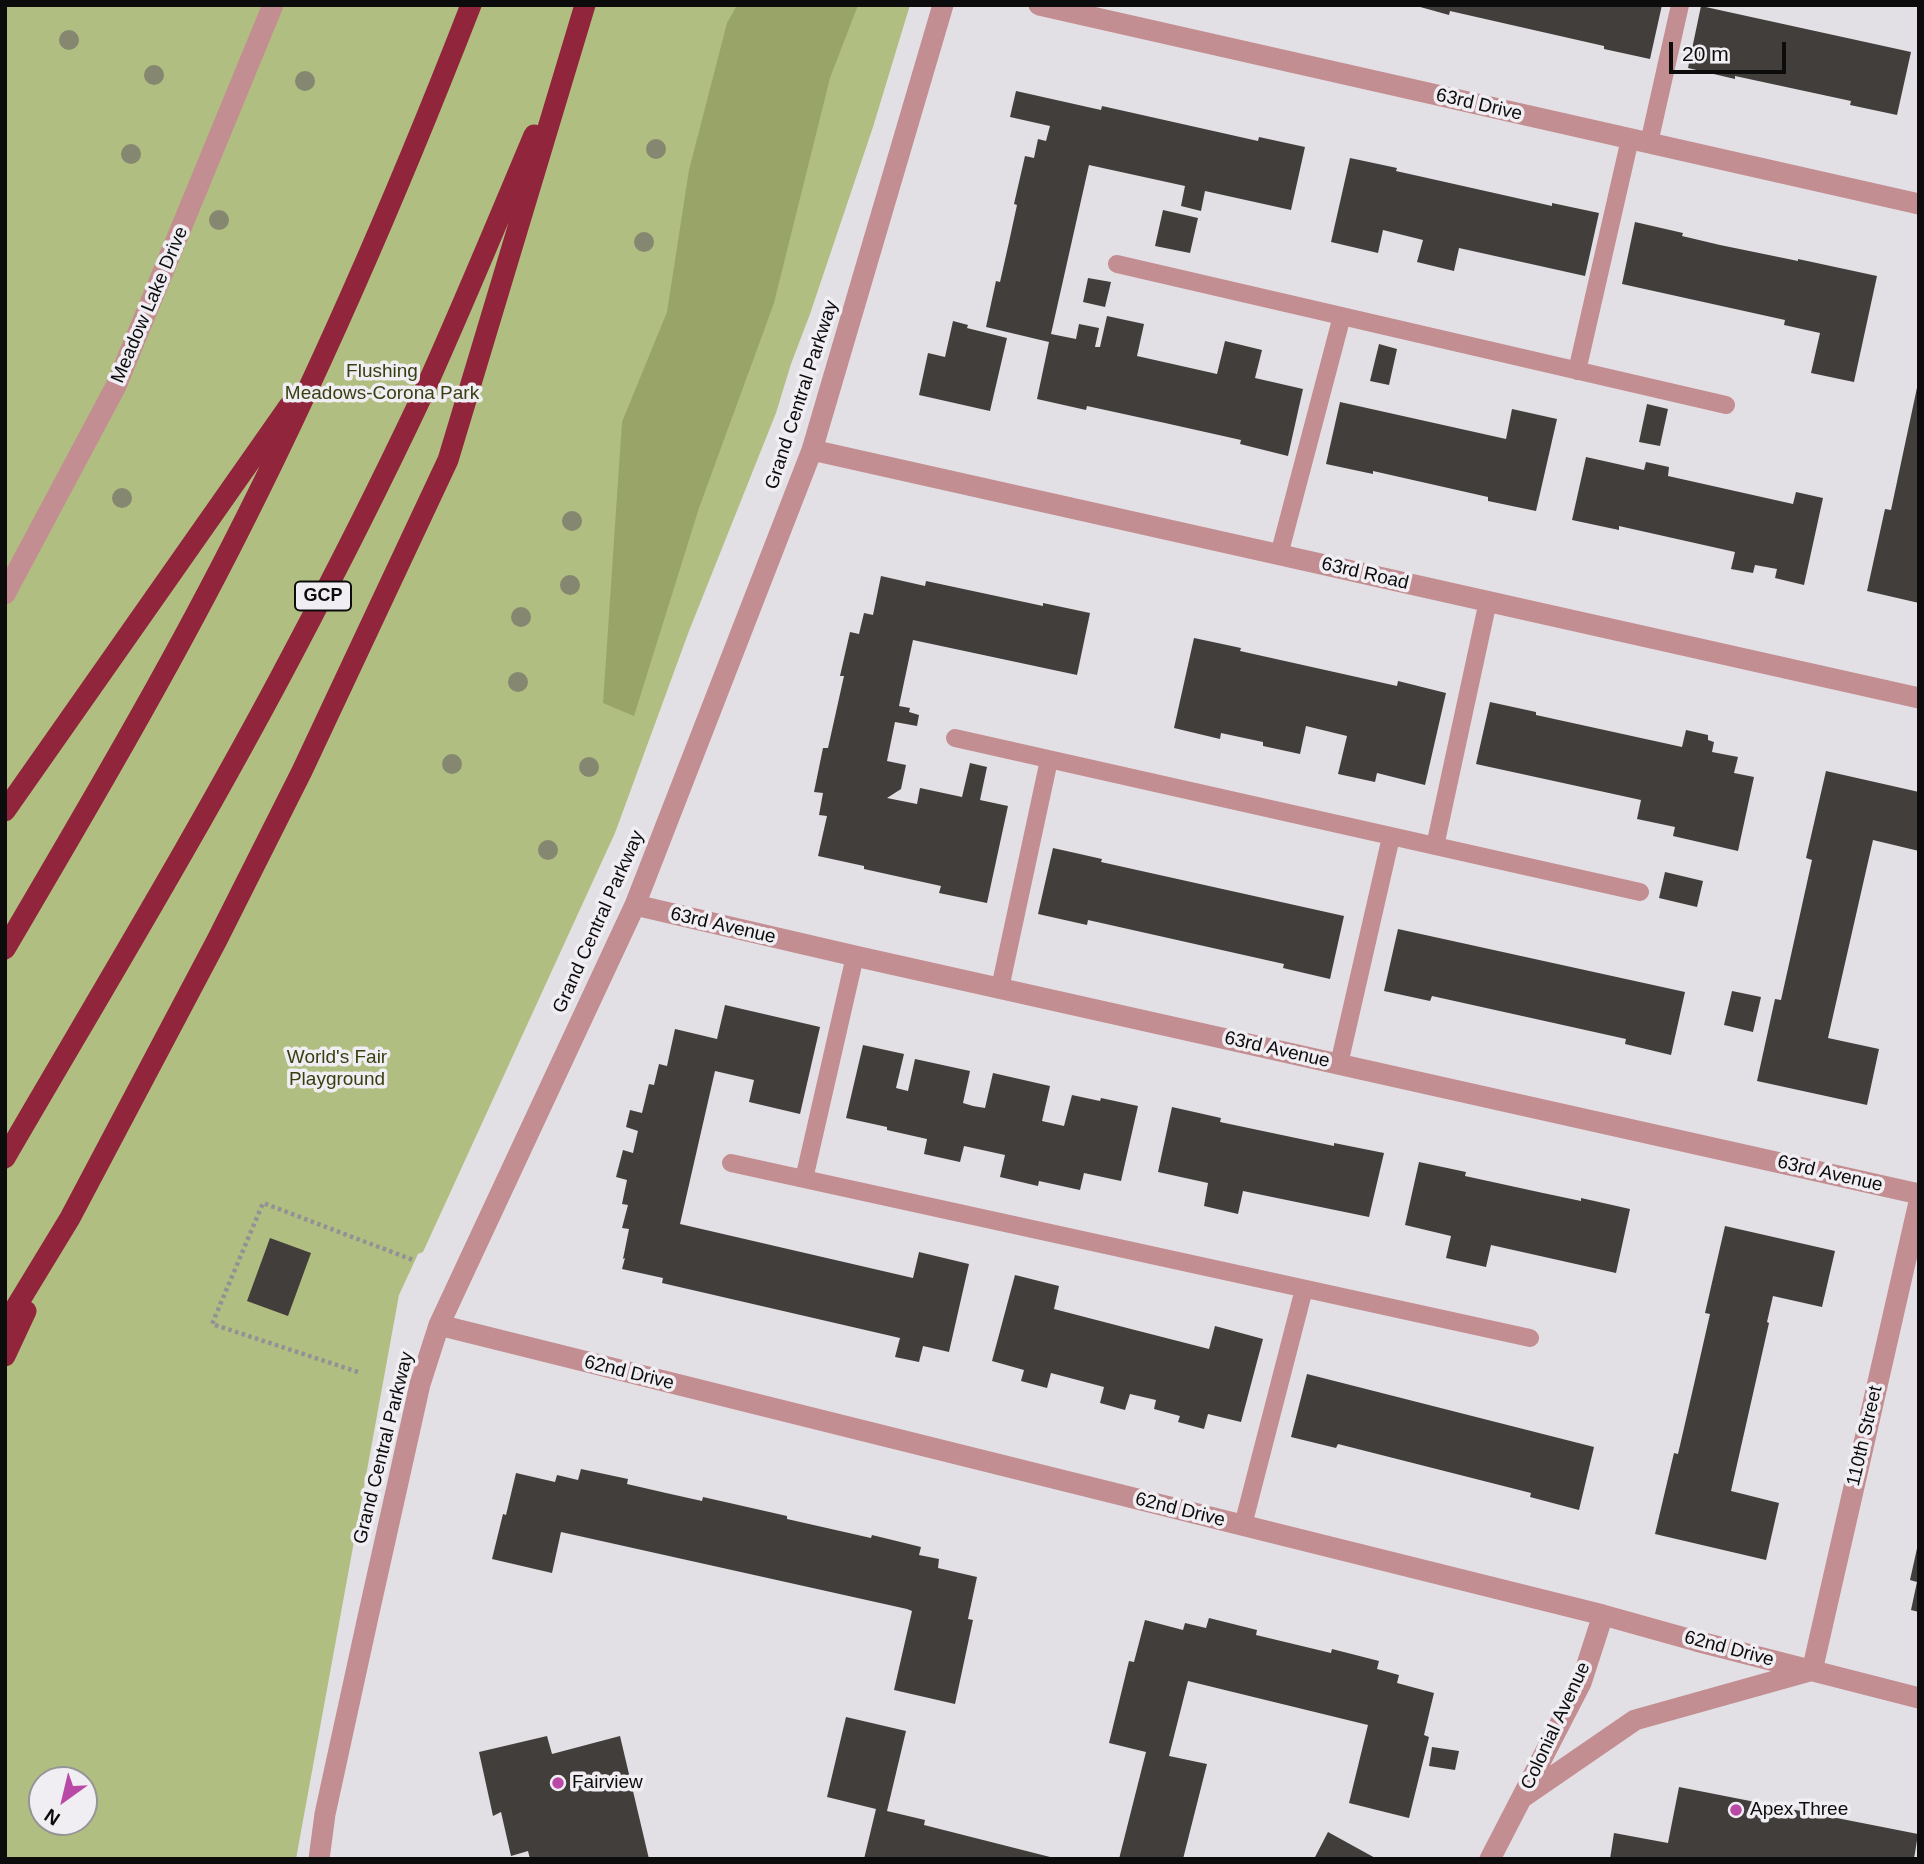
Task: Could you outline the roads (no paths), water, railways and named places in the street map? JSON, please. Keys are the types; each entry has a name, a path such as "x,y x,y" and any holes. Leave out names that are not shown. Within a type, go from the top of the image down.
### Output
{"highway":[{"path":"5,948 94,798 231,548 324,355 410,158 471,5"},
{"path":"5,1356 70,1217 229,916 302,771 448,460 585,5"},
{"name":"GCP","path":"5,1158 228,774 359,526 480,266 585,5"},
{"path":"5,811 324,355"},
{"path":"5,1325 70,1217"}],"street":[{"name":"Meadow Lake Drive","path":"5,594 116,386 274,5"},
{"name":"Grand Central Parkway","path":"319,1859 325,1814 420,1384 439,1325 635,905 812,450 943,5"},
{"name":"63rd Drive","path":"1039,5 1919,204"},
{"name":"63rd Road","path":"812,450 1919,698"},
{"name":"63rd Avenue","path":"635,905 1919,1194"},
{"name":"110th Street","path":"1812,1671 1919,1202"},
{"name":"62nd Drive","path":"439,1325 1603,1615 1919,1698"},
{"name":"Colonial Avenue","path":"1490,1859 1581,1683 1603,1615"},
{"name":"Colonial Avenue","path":"1523,1797 1635,1720 1812,1671"}],"lane":[{"path":"1577,371 1639,141 1680,5"},
{"path":"1117,264 1726,405"},
{"path":"1279,555 1342,316"},
{"path":"1435,846 1488,601"},
{"path":"955,738 1640,892"},
{"path":"1000,988 1049,760"},
{"path":"1339,1064 1391,837"},
{"path":"804,1179 855,956"},
{"path":"731,1163 1530,1338"},
{"path":"1243,1525 1304,1289"}],"place":[{"name":"Fairview","path":"558,1783"},
{"name":"Apex Three","path":"1736,1810"}],"park label":[{"name":"Flushing Meadows-Corona Park","path":"382,383"},
{"name":"World's Fair Playground","path":"337,1069"}]}
